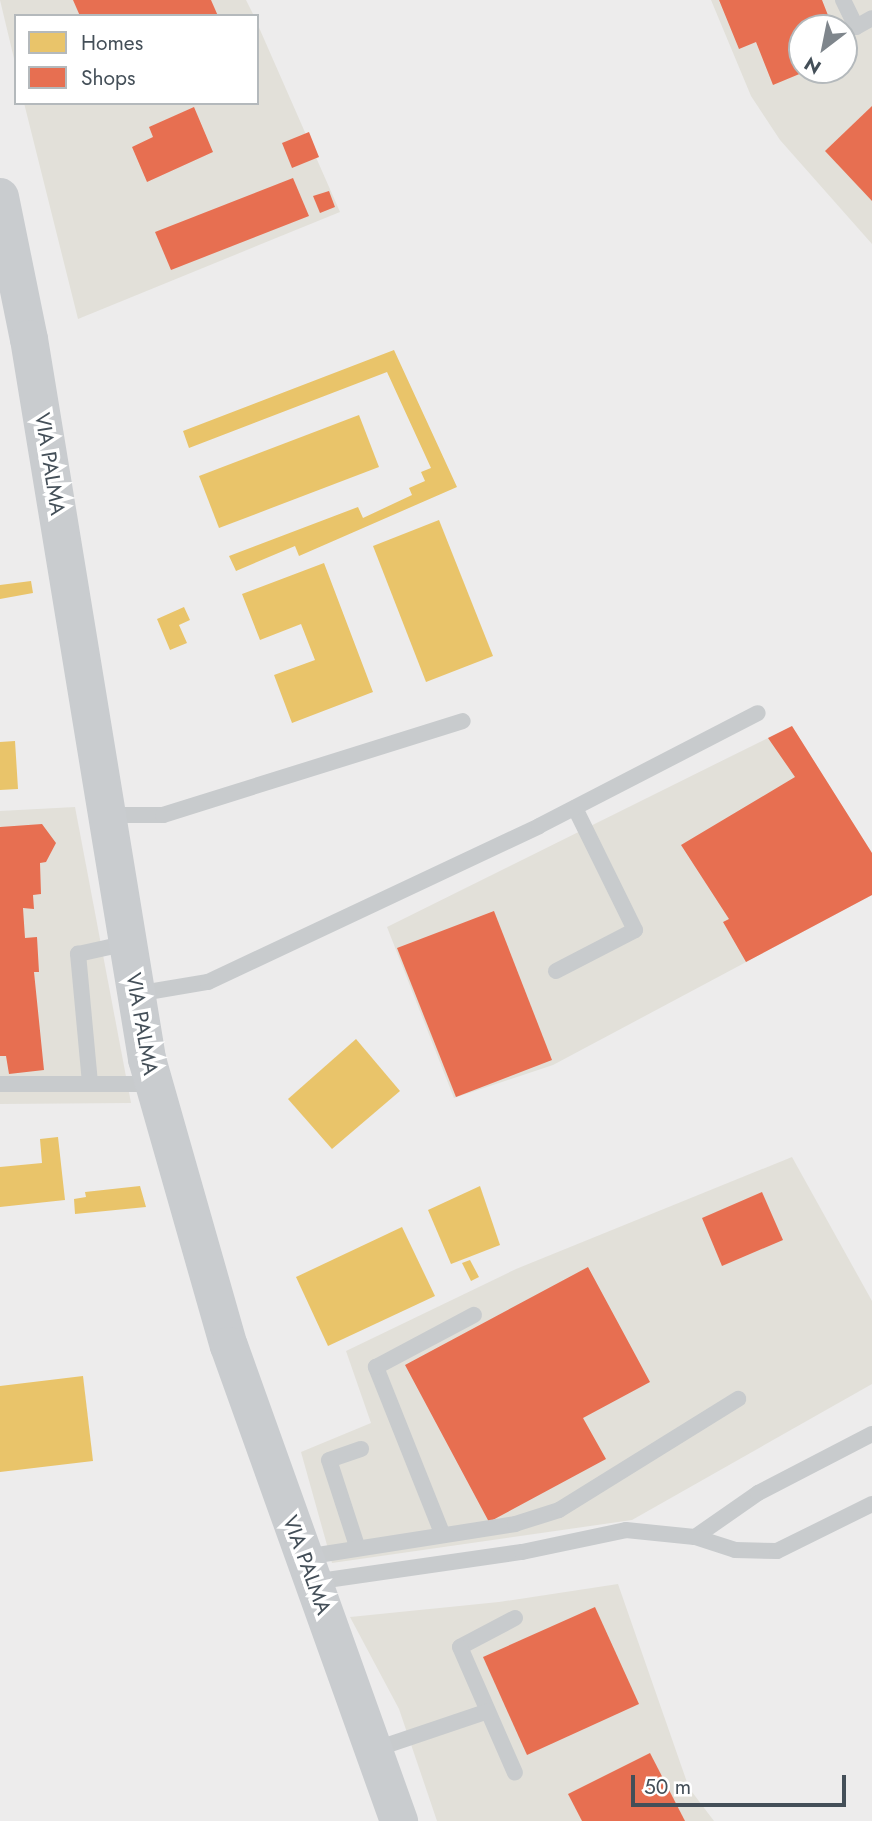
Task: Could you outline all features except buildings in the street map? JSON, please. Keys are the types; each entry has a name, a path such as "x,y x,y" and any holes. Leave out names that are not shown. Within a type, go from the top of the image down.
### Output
{"main road":[{"name":"VIA PALMA","path":"0,197 29,339 153,1084 229,1346 399,1821"}],"lane":[{"path":"843,0 856,27 872,18"},
{"path":"136,994 208,982 575,808 758,713"},
{"path":"107,815 163,815 463,721"},
{"path":"556,971 635,930 575,808"},
{"path":"90,1083 78,954 128,943"},
{"path":"0,1084 153,1084"},
{"path":"442,1533 376,1367 474,1315"},
{"path":"309,1569 357,1546 514,1524 559,1510 738,1399"},
{"path":"695,1537 758,1493 872,1434"},
{"path":"357,1546 329,1460 362,1448"},
{"path":"309,1569 522,1552 626,1530 695,1537 735,1550 777,1551 872,1504"},
{"path":"515,1618 460,1647 515,1773"},
{"path":"373,1750 488,1711"}],"shaded area":[{"path":"0,0 246,0 253,14 14,14 14,59"},
{"path":"711,0 872,0 872,244 780,140 751,96"},
{"path":"259,28 340,212 78,319 24,105 259,105"},
{"path":"792,726 872,853 872,895 553,1065 454,1098 387,927"},
{"path":"75,807 131,1103 0,1104 0,811"},
{"path":"792,1157 872,1301 872,1384 632,1520 332,1563 301,1452 371,1423 346,1351 516,1269"},
{"path":"618,1584 689,1788 714,1821 437,1821 399,1709 350,1617 499,1602"}]}
